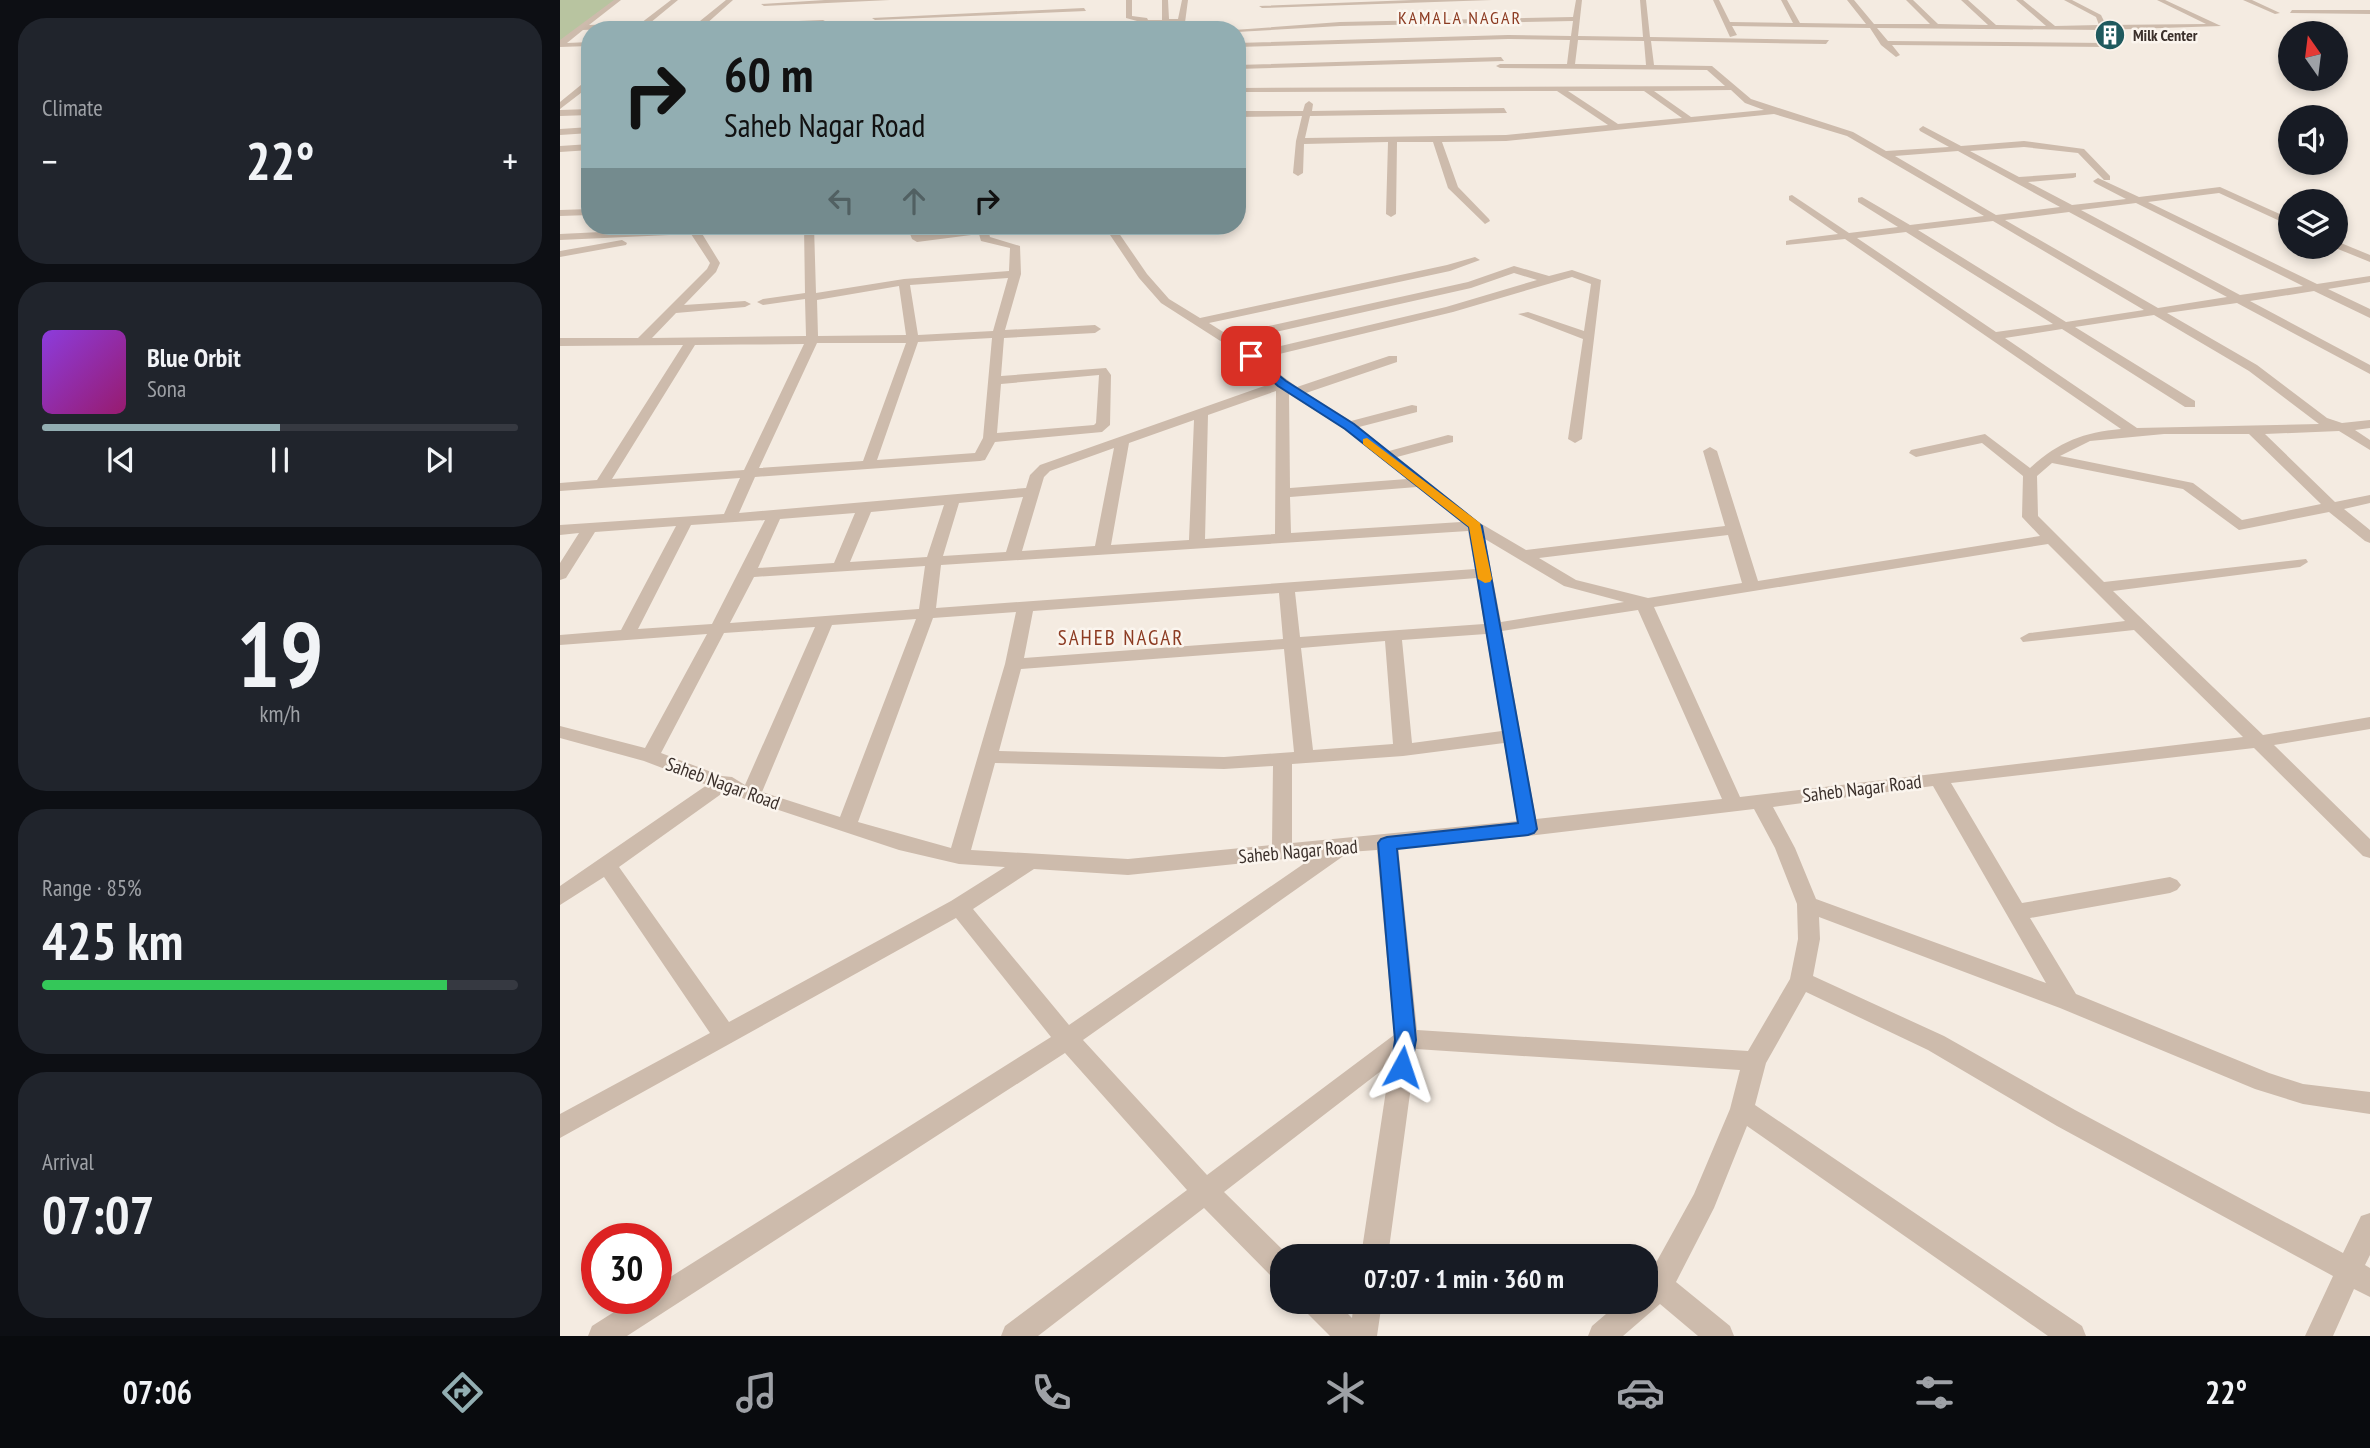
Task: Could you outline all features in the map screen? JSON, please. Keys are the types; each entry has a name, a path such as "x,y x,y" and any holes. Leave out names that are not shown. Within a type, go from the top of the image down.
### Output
{"street":[{"path":"589,21 618,0"},
{"path":"648,21 675,0"},
{"path":"705,21 730,0"},
{"path":"763,5 887,0 873,21 1084,10"},
{"path":"1082,21 1087,0"},
{"path":"1129,0 1129,18 1169,21"},
{"path":"1165,0 1166,20"},
{"path":"1182,21 1185,0"},
{"path":"1261,17 1262,3 1492,0 1499,19"},
{"path":"1571,66 1579,0"},
{"path":"1643,0 1650,68"},
{"path":"1716,0 1735,41"},
{"path":"1784,0 1798,25"},
{"path":"1850,0 1895,55"},
{"path":"1909,0 1937,27"},
{"path":"1964,0 1995,28"},
{"path":"2019,0 2053,28"},
{"path":"2067,0 2099,16 2103,28"},
{"path":"1729,24 1995,28 2217,26 2159,0"},
{"path":"2246,0 2277,13"},
{"path":"1395,1 1400,14"},
{"path":"1460,1 1467,13"},
{"path":"824,21 840,2"},
{"path":"1326,2 1330,16"},
{"path":"2308,4 2327,13"},
{"path":"883,6 894,5"},
{"path":"2292,12 2370,12"},
{"path":"736,21 830,13"},
{"path":"1246,29 1304,25 1576,19"},
{"path":"1145,21 1166,20"},
{"path":"560,44 581,27"},
{"path":"1947,35 1967,56"},
{"path":"2012,35 2034,56"},
{"path":"2076,35 2101,55"},
{"path":"1506,138 1501,62 1508,37"},
{"path":"1246,45 1508,37 1826,42"},
{"path":"1884,43 2106,45"},
{"path":"560,44 581,44"},
{"path":"1246,67 1501,62 1709,68 1748,101 1850,134 2253,368 2322,421 2343,428 2370,446"},
{"path":"560,106 581,88"},
{"path":"1558,88 1618,128"},
{"path":"1645,88 1691,121"},
{"path":"1246,90 1731,88"},
{"path":"1298,173 1300,141 1308,114 1311,89"},
{"path":"570,96 581,95"},
{"path":"1246,114 1504,110"},
{"path":"1300,141 1506,138 1774,111"},
{"path":"560,113 581,112"},
{"path":"1923,130 2370,370"},
{"path":"560,139 564,131"},
{"path":"1391,214 1393,139"},
{"path":"1437,139 1453,188 1485,221"},
{"path":"1884,154 2024,144 2081,151 2102,179 2138,201 2370,314"},
{"path":"560,149 581,148"},
{"path":"2016,180 2073,175"},
{"path":"1790,243 2220,190 2278,217"},
{"path":"1792,198 2134,432"},
{"path":"1861,200 2190,404"},
{"path":"560,213 581,212"},
{"path":"560,237 599,235"},
{"path":"560,254 667,235"},
{"path":"642,341 712,270 715,263 698,235"},
{"path":"729,518 812,340 809,235"},
{"path":"915,235 917,239 941,235"},
{"path":"560,487 971,459 984,453 990,438 998,335 1015,274 1015,246 985,239 985,235"},
{"path":"1115,235 1127,255 1165,302 1226,339 1251,356 1282,384 1349,426 1475,526 1570,583 1643,602"},
{"path":"2348,249 2370,259"},
{"path":"1197,322 1450,268 1475,260"},
{"path":"1226,339 1471,285 1514,269 1546,279"},
{"path":"1251,356 1450,310 1572,273 1597,282 1574,439"},
{"path":"763,302 904,282 1015,274"},
{"path":"1995,336 2370,279"},
{"path":"869,464 913,339 904,282"},
{"path":"671,310 745,304"},
{"path":"1524,314 1588,337"},
{"path":"560,358 566,342 913,339 1095,328"},
{"path":"602,484 692,340"},
{"path":"1296,392 1393,359"},
{"path":"990,438 1097,429 1103,425 1102,371 994,381"},
{"path":"1013,555 1037,475 1045,468 1282,384"},
{"path":"1282,384 1283,537"},
{"path":"1349,426 1412,409"},
{"path":"1197,542 1201,412"},
{"path":"2370,424 2343,428 2253,430 2180,428 2090,436 2066,444 2030,475 2030,517 2099,589 2261,741 2370,851"},
{"path":"2253,430 2330,505 2370,538"},
{"path":"1916,453 1985,438 2030,475"},
{"path":"1385,456 1448,439"},
{"path":"1102,549 1122,441"},
{"path":"1710,451 1751,586"},
{"path":"2047,458 2188,486 2239,525 2370,499"},
{"path":"1282,493 1419,483"},
{"path":"560,530 865,508 1032,492"},
{"path":"847,826 927,612 934,559 953,500"},
{"path":"841,565 865,508"},
{"path":"650,756 748,573 775,514"},
{"path":"627,635 687,521"},
{"path":"748,573 1475,526"},
{"path":"1475,526 1528,829"},
{"path":"560,575 590,528"},
{"path":"1523,555 1734,530"},
{"path":"1014,664 1492,628 2052,539"},
{"path":"2099,589 2300,562"},
{"path":"560,640 1484,573"},
{"path":"1286,586 1304,756"},
{"path":"1643,602 1734,805"},
{"path":"959,858 1014,664 1026,605"},
{"path":"751,794 826,620"},
{"path":"2029,638 2138,625"},
{"path":"1393,636 1403,750"},
{"name":"Saheb Nagar Road","path":"565,737 650,756 751,794 898,843 959,858 1128,867 1528,829 2261,741 2370,723"},
{"path":"989,757 1224,763 1403,750 1511,736"},
{"path":"1282,852 1283,759"},
{"path":"1938,778 2068,1001"},
{"path":"560,897 725,782"},
{"path":"1658,1280 1705,1200 1742,1109 1754,1060 1801,979 1809,939 1808,904 1785,848 1760,801"},
{"path":"1377,1244 1406,1040 1387,843"},
{"path":"602,1336 1067,1039 1342,848"},
{"path":"560,1127 959,907 1031,861"},
{"path":"607,866 725,1035"},
{"path":"2016,912 2170,885"},
{"path":"1808,904 2068,1001 2264,1082 2302,1094 2370,1103"},
{"path":"959,907 1067,1039 1204,1190 1270,1256"},
{"path":"1801,979 1936,1043 2066,1118 2360,1277"},
{"path":"1015,1336 1204,1190 1406,1040 1754,1060"},
{"path":"1742,1109 2072,1336"},
{"path":"2319,1336 2360,1277 2370,1225"},
{"path":"1658,1300 1720,1336"},
{"path":"1328,1314 1350,1336"},
{"path":"1363,1336 1366,1314"},
{"path":"1602,1336 1627,1314"}],"green space":[{"path":"560,0 615,0 587,21 581,21 581,25 560,41"}],"slow traffic":[{"path":"1367,442 1475,526 1485,579"}],"place":[{"name":"Milk Center","path":"2110,35"}],"district":[{"name":"KAMALA NAGAR","path":"1460,17"},
{"name":"SAHEB NAGAR","path":"1121,637"}],"route":[{"path":"1251,356 1282,384 1349,426 1475,526 1528,829 1387,843 1406,1040 1402,1067"}]}
